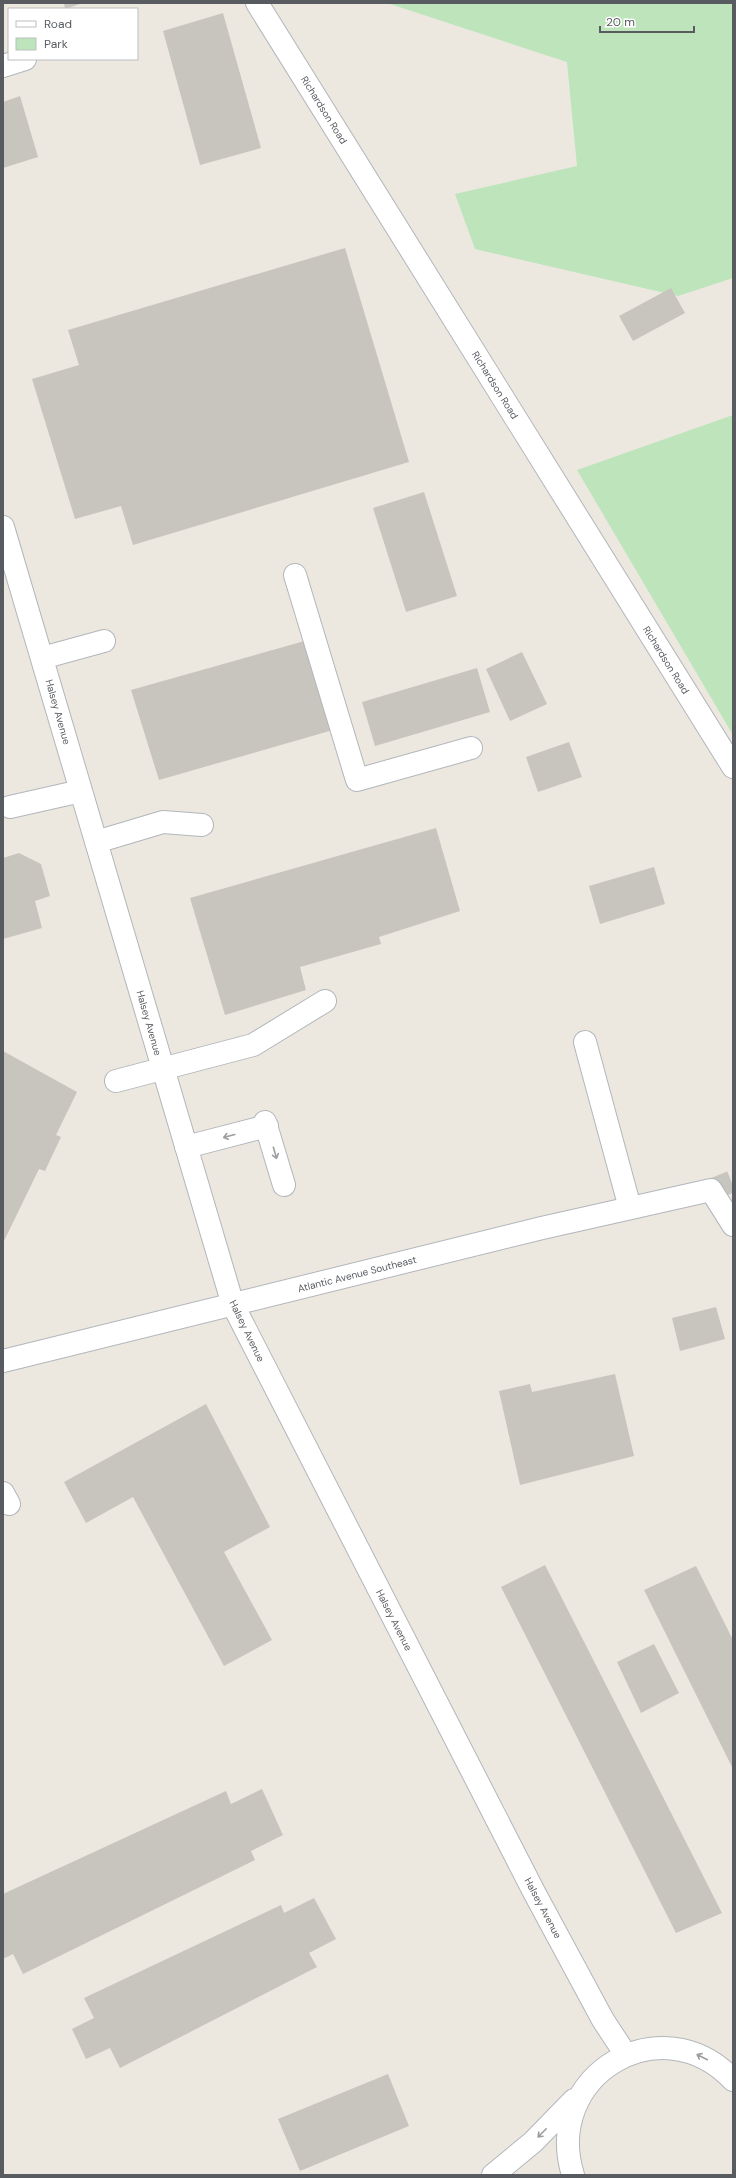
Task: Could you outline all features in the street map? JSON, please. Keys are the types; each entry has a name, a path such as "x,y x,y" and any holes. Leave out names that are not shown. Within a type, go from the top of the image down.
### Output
{"street":[{"name":"Richardson Road","path":"257,3 733,767"},
{"path":"3,66 22,60"},
{"name":"Halsey Avenue","path":"3,527 233,1305 534,1892 603,2020 626,2055"},
{"path":"295,575 357,780 471,748"},
{"path":"42,658 104,641"},
{"path":"10,807 81,791"},
{"path":"96,842 163,822 202,825"},
{"path":"116,1081 253,1045 325,1001"},
{"path":"585,1042 630,1208"},
{"path":"186,1147 266,1124 284,1185"},
{"name":"Atlantic Avenue Southeast","path":"3,1361 542,1228 711,1190 733,1225"},
{"path":"493,2175 533,2142 579,2095 599,2071 626,2055 658,2048 691,2052 720,2066 733,2080"},
{"path":"573,2175 568,2157 568,2125 579,2095"}],"green space":[{"path":"387,3 733,3 733,278 678,296 475,249 455,194 577,166 567,62"},
{"path":"733,415 733,735 577,470"}],"building":[{"path":"64,3 83,3 68,8 65,8"},
{"path":"223,13 261,148 200,165 163,31"},
{"path":"20,96 38,157 3,168 3,102"},
{"path":"345,248 409,462 133,545 121,506 75,519 32,379 79,365 68,330"},
{"path":"671,288 685,313 633,341 619,316"},
{"path":"424,492 457,596 406,612 373,508"},
{"path":"308,640 333,730 159,780 131,690"},
{"path":"522,652 547,704 510,721 486,669"},
{"path":"477,668 490,712 375,746 362,702"},
{"path":"569,742 582,777 538,792 526,757"},
{"path":"436,828 460,911 379,937 381,944 300,967 306,990 225,1015 190,898"},
{"path":"19,853 41,864 50,896 35,901 42,928 3,939 3,858"},
{"path":"654,867 665,904 600,924 589,886"},
{"path":"3,1051 77,1092 56,1135 61,1137 45,1171 39,1169 3,1243"},
{"path":"716,1307 725,1339 680,1351 672,1318"},
{"path":"615,1374 634,1456 520,1485 499,1391 530,1384 532,1392"},
{"path":"206,1404 270,1527 224,1552 272,1640 224,1666 133,1497 86,1523 64,1482"},
{"path":"545,1565 722,1913 676,1933 501,1587"},
{"path":"696,1566 733,1640 733,1769 644,1590"},
{"path":"654,1644 679,1693 641,1713 617,1662"},
{"path":"262,1789 283,1835 251,1851 255,1860 23,1974 13,1954 3,1959 3,1894 226,1791 231,1804"},
{"path":"314,1898 336,1939 309,1953 317,1967 120,2068 110,2048 86,2059 72,2029 94,2018 84,1998 281,1905 284,1913"},
{"path":"388,2074 409,2126 300,2171 278,2119"}],"tunnel":[{"path":"711,1190 733,1181"}]}
